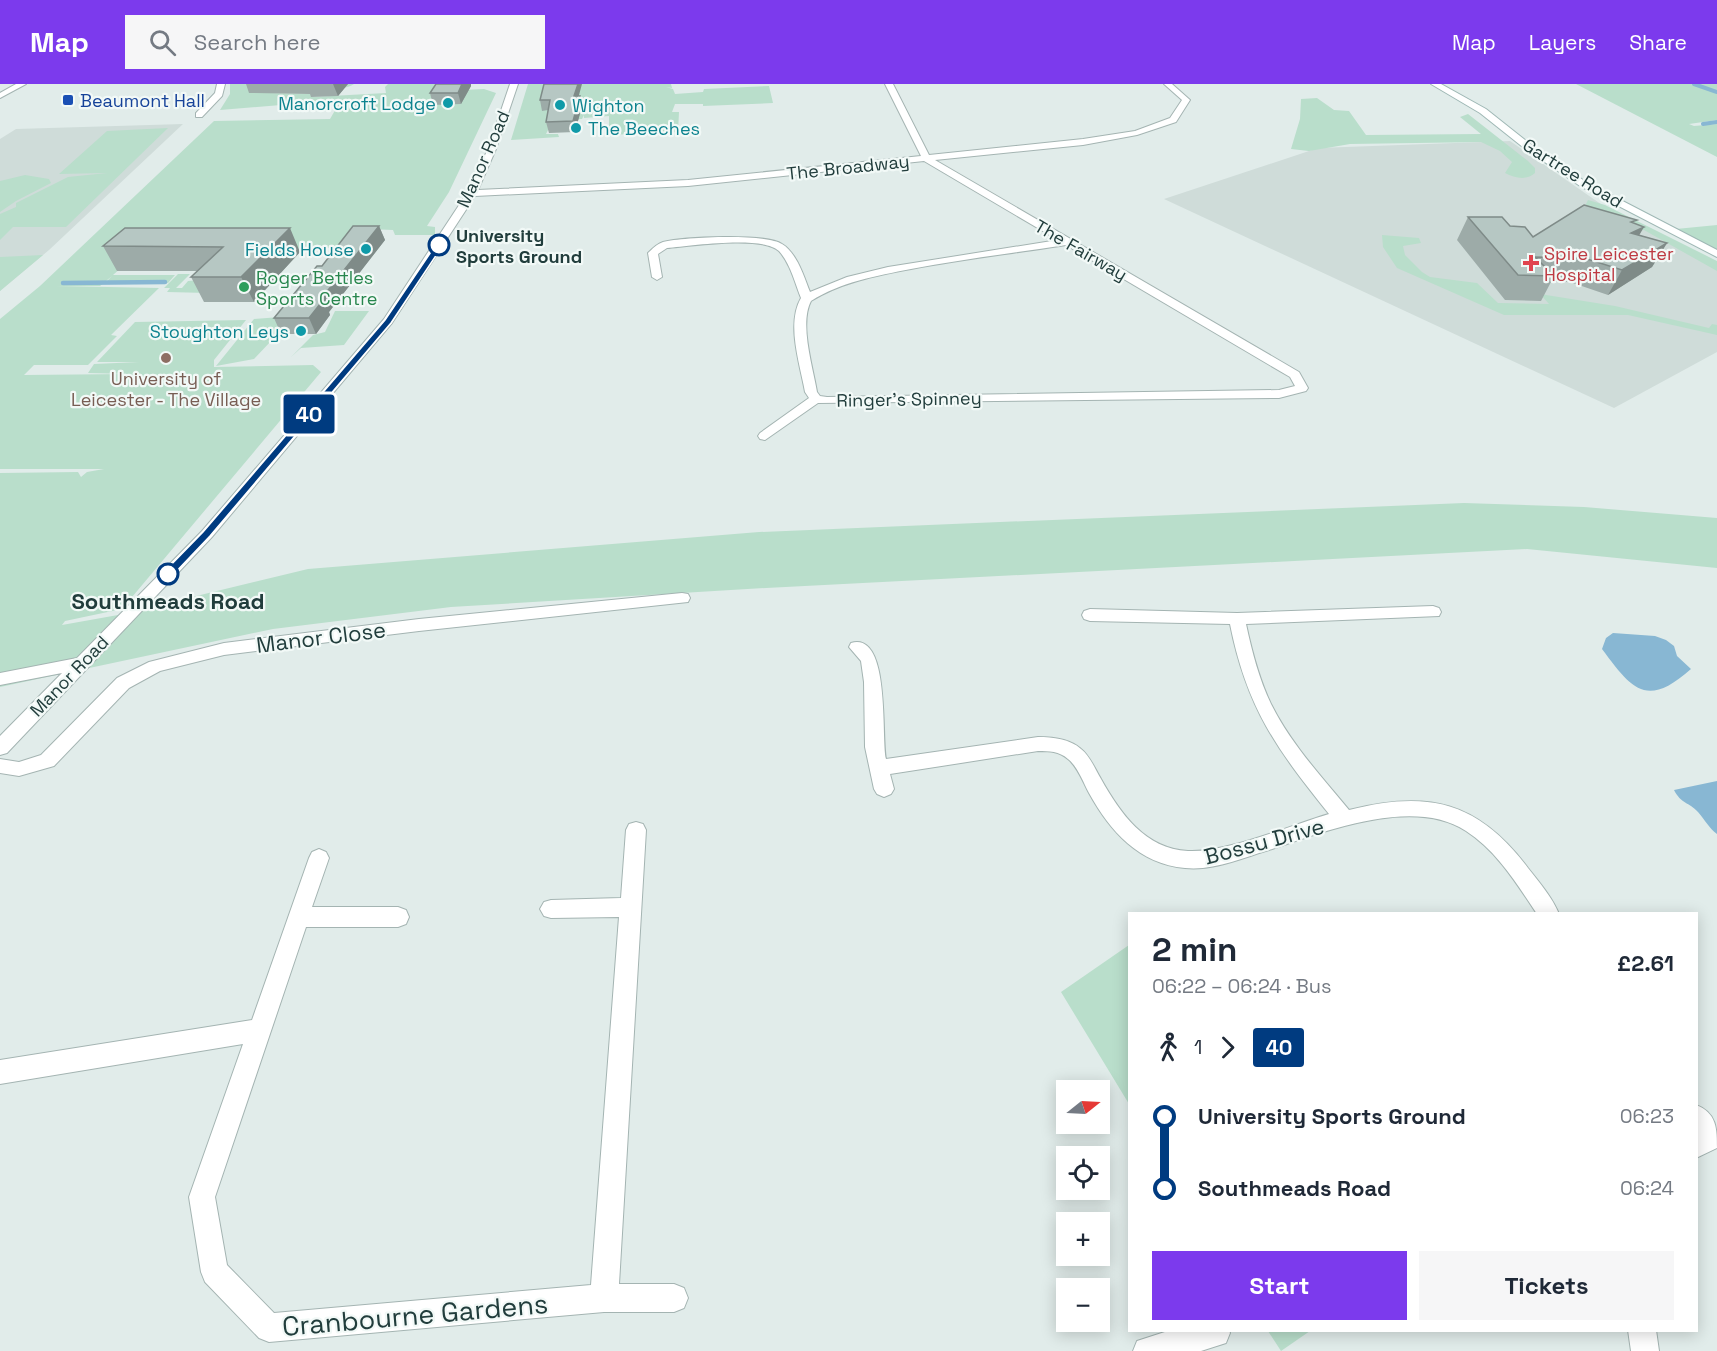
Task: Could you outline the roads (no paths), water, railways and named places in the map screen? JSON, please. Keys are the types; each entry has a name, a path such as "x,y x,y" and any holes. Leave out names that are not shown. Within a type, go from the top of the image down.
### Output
{"street":[{"path":"0,96 22,84"},
{"path":"199,115 219,94 221,84"},
{"name":"Manor Road","path":"0,748 207,534 388,321 472,193 492,149 514,84"},
{"path":"889,84 927,159"},
{"name":"The Broadway","path":"472,193 688,183 927,159 1137,133 1173,120 1186,100 1168,84"},
{"name":"Gartree Road","path":"1435,84 1483,111 1527,146 1582,184 1717,254"},
{"name":"The Fairway","path":"927,159 1295,375 1302,388"},
{"path":"657,277 653,253 664,245 758,241 778,245 788,256 807,298 837,282 1067,242"},
{"name":"Ringer's Spinney","path":"807,298 800,313 811,392 816,399 827,401 1279,394 1302,388"},
{"path":"765,436 816,399"},
{"name":"Manor Close","path":"0,766 19,769 47,761 123,683 155,666 236,648 419,625 682,598"},
{"path":"1090,615 1238,619 1433,612"},
{"path":"1238,619 1246,659 1262,704 1285,742 1344,818"},
{"path":"857,647 869,659 873,682 874,747 884,789"},
{"path":"0,679 82,663"},
{"name":"Bossu Drive","path":"878,768 1038,744 1063,746 1073,751 1079,758 1118,822 1128,834 1158,853 1178,859 1196,860 1220,856 1344,818 1407,808 1452,814 1472,824 1492,841 1547,912"},
{"path":"604,1298 636,830"},
{"name":"Cranbourne Gardens","path":"319,858 202,1197 215,1272 269,1328 604,1298 674,1298"},
{"path":"551,909 630,907"},
{"path":"298,917 398,917"},
{"path":"0,1072 260,1030"},
{"path":"1642,1332 1645,1351"},
{"path":"1146,1351 1216,1333"}],"water":[{"path":"1613,633 1655,636 1666,640 1674,646 1677,656 1691,669 1662,688 1651,691 1641,689 1622,675 1602,649 1606,638"},
{"path":"1717,781 1717,834 1695,809 1679,798 1674,790"}],"waterway":[{"path":"1694,84 1717,92"},
{"path":"1703,124 1717,122"},
{"path":"63,283 165,282"}],"place":[{"name":"Beaumont Hall","path":"68,100"},
{"name":"Manorcroft Lodge","path":"448,103"},
{"name":"Wighton","path":"560,105"},
{"name":"The Beeches","path":"576,128"},
{"name":"University Sports Ground","path":"439,245"},
{"name":"Fields House","path":"366,249"},
{"name":"Spire Leicester Hospital","path":"1531,263"},
{"name":"Roger Bettles Sports Centre","path":"244,287"},
{"name":"Stoughton Leys","path":"301,331"},
{"name":"University of Leicester - The Village","path":"166,358"},
{"name":"Southmeads Road","path":"168,574"}]}
